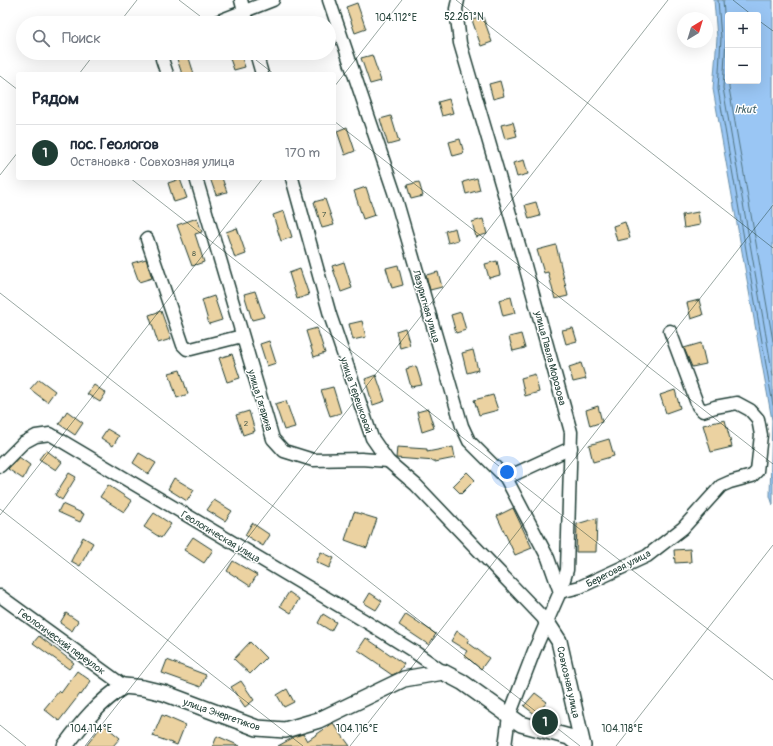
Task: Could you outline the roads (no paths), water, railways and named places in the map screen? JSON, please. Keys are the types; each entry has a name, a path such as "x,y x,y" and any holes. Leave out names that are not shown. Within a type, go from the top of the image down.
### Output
{"street":[{"path":"225,16 242,5 272,0"},
{"name":"Лазуритная улица","path":"329,0 334,16"},
{"name":"улица Павла Морозова","path":"458,0 456,10 460,43 571,432 567,570 560,592 546,621 509,716 505,746"},
{"path":"242,5 245,16"},
{"name":"Лазуритная улица","path":"336,21 394,192 462,426 469,441 506,478 548,558 560,592"},
{"path":"163,60 166,72"},
{"path":"258,60 261,72"},
{"name":"улица Гагарина","path":"197,180 273,439 284,451 313,460 388,460"},
{"name":"улица Терешковой","path":"293,180 335,330 372,438 388,460 416,485 546,621"},
{"path":"147,238 183,345 187,349 191,349 242,336"},
{"name":"Береговая улица","path":"560,592 580,587 647,556 683,528 722,486 730,482 752,476 757,471 761,435 758,418 750,410 737,403 703,411 698,406 670,331"},
{"name":"Геологическая улица","path":"0,466 23,443 36,436 50,434 365,621 443,672"},
{"path":"506,478 571,448"},
{"name":"Геологический переулок","path":"0,596 124,686"},
{"name":"Совхозная улица","path":"546,621 559,641 582,746"},
{"path":"443,672 462,682 521,724 569,737 582,746"},
{"name":"улица Энергетиков","path":"124,686 143,688 164,693 257,728 285,730 319,720 404,679 443,672"},
{"path":"65,746 109,695 124,686"}],"water":[{"name":"Irkut","path":"714,0 773,0 773,505 770,496 772,420 713,89 717,38"}],"place":[{"name":"пос. Геологов","path":"545,722"}]}
